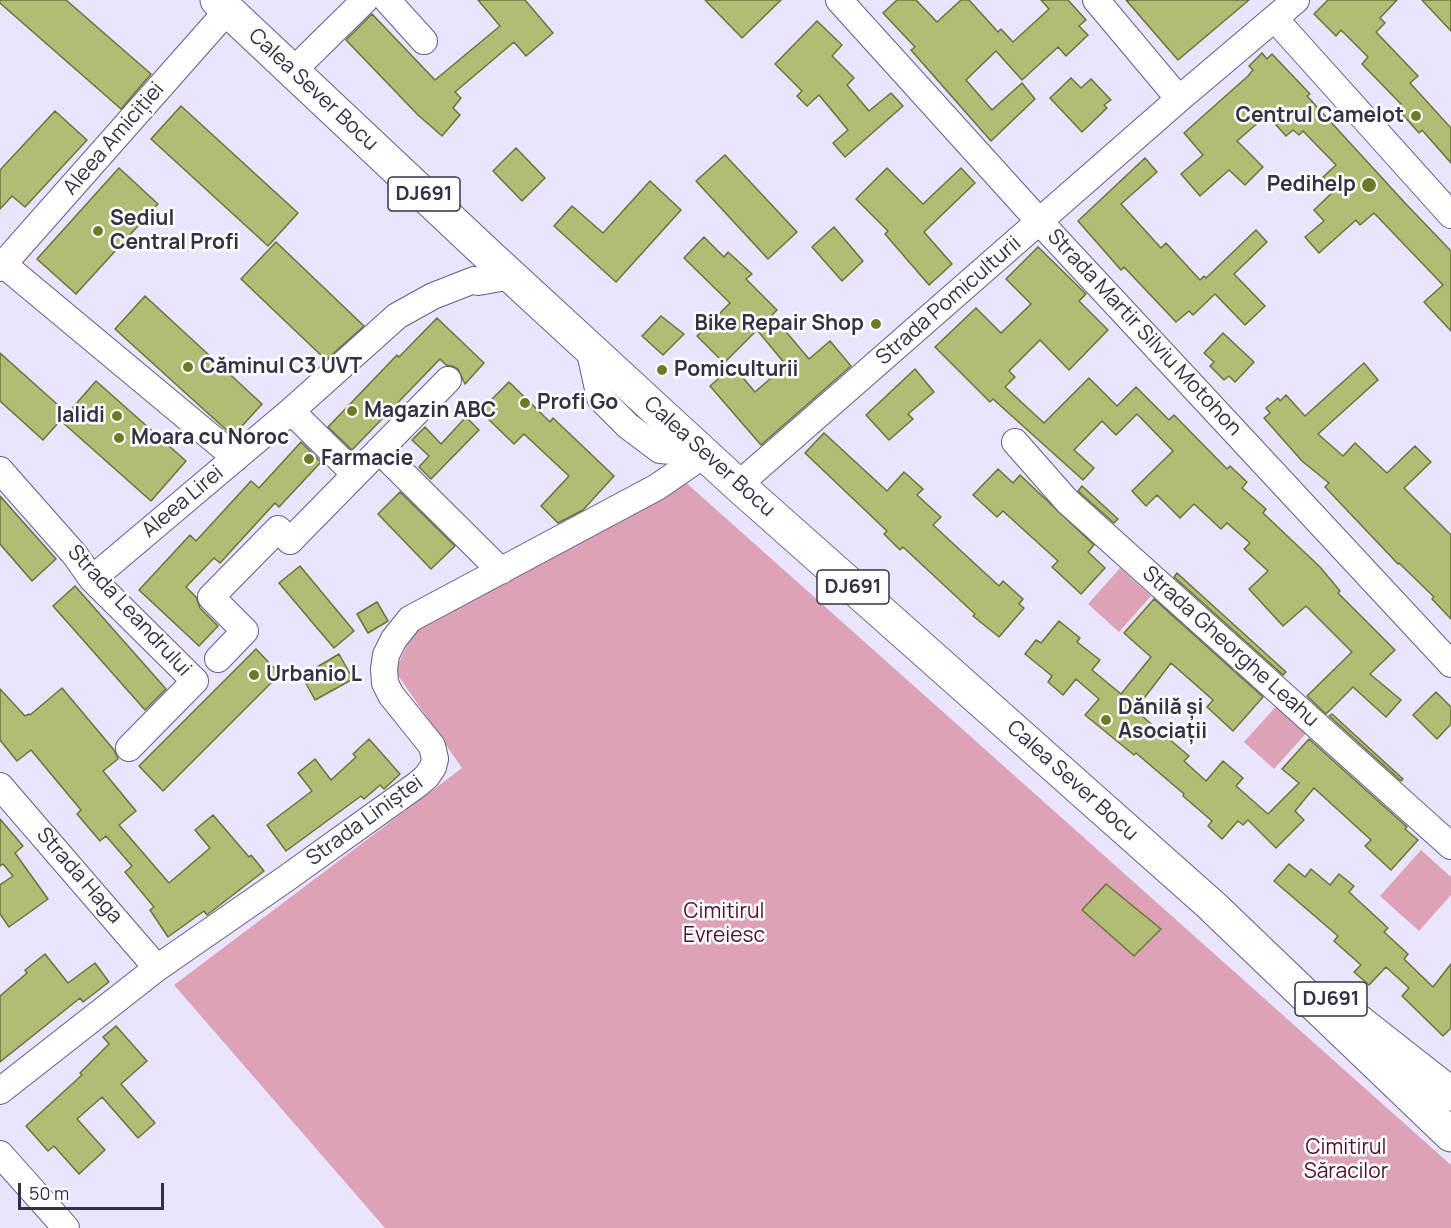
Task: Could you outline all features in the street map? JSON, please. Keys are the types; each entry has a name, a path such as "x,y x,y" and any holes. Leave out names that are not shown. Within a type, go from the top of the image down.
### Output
{"main road":[{"name":"Calea Sever Bocu","path":"222,5 738,485 1211,905 1451,1135"},
{"name":"Calea Sever Bocu","path":"1211,905 1447,1083"}],"street":[{"path":"306,58 365,0"},
{"path":"387,0 424,41"},
{"name":"Strada Martir Silviu Motohon","path":"838,0 1451,664"},
{"path":"1096,0 1179,99"},
{"name":"Strada Pomiculturii","path":"738,485 1179,99 1296,0"},
{"name":"Aleea Amiciției","path":"2,266 222,5"},
{"path":"1275,19 1451,215"},
{"path":"2,266 236,458"},
{"name":"Aleea Lirei","path":"92,579 291,411 397,316 433,296 474,280 478,282 512,276"},
{"path":"218,658 245,632 211,597 278,529 290,541 448,380"},
{"path":"291,411 355,474"},
{"name":"Strada Gheorghe Leahu","path":"1015,442 1067,501 1451,846"},
{"path":"379,450 501,571"},
{"name":"Strada Liniștei","path":"0,1091 157,968 427,776 435,759 432,746 391,695 385,683 386,655 394,639 411,619 657,487 705,454"},
{"name":"Strada Leandrului","path":"0,470 75,555 92,579 195,681 129,748"},
{"name":"Strada Haga","path":"0,786 157,968"},
{"path":"0,1154 66,1228"}],"green space":[{"name":"Cimitirul Evreiesc","path":"683,480 1451,1165 1451,1228 385,1228 174,985 462,768 395,671 417,624"},
{"path":"1120,568 1151,596 1119,632 1088,604"},
{"path":"1279,703 1309,730 1274,769 1244,742"},
{"path":"1421,850 1451,877 1451,895 1419,931 1380,896"}],"building":[{"path":"0,0 66,0 151,74 121,109 0,3"},
{"path":"478,0 525,0 553,33 526,56 514,42 455,92 461,98 453,108 460,115 442,136 418,115 346,40 372,14 435,80 500,26"},
{"path":"705,0 781,0 742,38"},
{"path":"897,0 916,0 937,22 961,0 969,0 998,32 1001,29 1013,42 1049,9 1041,0 1068,0 1086,20 1079,26 1088,35 1066,56 1058,47 1022,80 996,51 966,80 992,110 1022,83 1035,99 991,141 911,50 915,47 883,13"},
{"path":"1126,0 1249,0 1178,60"},
{"path":"1328,0 1397,0 1380,18 1385,23 1376,32 1418,76 1410,83 1451,128 1451,163 1422,130 1419,133 1397,108 1401,104 1362,64 1368,57 1341,30 1336,36 1314,14"},
{"path":"1422,0 1451,0 1451,31"},
{"path":"817,21 842,45 832,56 854,78 847,85 869,111 891,93 903,106 845,157 833,143 848,130 819,95 807,106 797,96 802,91 775,64"},
{"path":"1262,53 1267,59 1272,54 1310,94 1307,96 1451,251 1451,331 1424,302 1443,285 1374,213 1360,225 1356,220 1319,253 1305,237 1324,221 1314,210 1335,190 1323,177 1336,165 1303,131 1299,135 1293,130 1286,136 1267,115 1237,141 1263,167 1245,185 1229,170 1200,196 1181,174 1203,155 1184,133 1248,76 1253,70 1249,66"},
{"path":"1071,78 1081,88 1091,79 1111,100 1104,105 1107,108 1082,132 1050,98"},
{"path":"181,106 298,213 268,246 151,139"},
{"path":"55,111 87,140 25,207 12,196 0,209 0,170"},
{"path":"516,148 545,178 522,201 493,171"},
{"path":"725,155 797,232 768,259 696,181"},
{"path":"1145,158 1157,172 1121,204 1161,248 1166,243 1200,280 1204,276 1206,278 1256,230 1267,242 1234,274 1265,306 1245,325 1215,294 1193,315 1189,311 1176,322 1124,267 1121,270 1078,221"},
{"name":"Sediul Central Profi","path":"119,168 158,204 76,294 37,259"},
{"path":"887,168 923,204 961,168 975,183 924,232 952,264 929,285 885,234 888,231 856,199"},
{"path":"650,181 681,210 616,282 554,226 572,206 603,233"},
{"path":"834,227 863,261 842,281 812,247"},
{"path":"704,237 724,257 728,252 752,274 746,279 777,310 772,315 809,359 830,341 851,366 761,445 710,386 733,366 755,392 786,365 757,330 724,363 697,336 730,303 684,258"},
{"path":"276,242 364,326 326,360 241,279"},
{"path":"1038,247 1086,294 1079,301 1108,330 1069,370 1040,340 1009,371 1015,377 1005,387 1044,423 1089,378 1117,406 1136,387 1169,420 1174,415 1227,469 1230,466 1247,482 1242,488 1266,509 1263,513 1320,567 1340,591 1338,593 1395,650 1370,674 1401,700 1386,717 1353,687 1326,714 1307,696 1352,652 1306,606 1283,626 1249,589 1268,571 1244,549 1250,543 1227,523 1221,529 1194,504 1180,518 1157,495 1146,506 1132,491 1173,451 1137,414 1116,435 1102,421 1074,450 1094,468 1083,480 993,399 990,402 935,347 976,308 1001,333 1031,304 1006,279"},
{"name":"Căminul C3 UVT","path":"145,296 262,404 233,436 115,329"},
{"path":"661,316 684,334 663,355 642,336"},
{"path":"437,318 484,363 465,384 458,369 446,365 440,359 352,450 328,427 397,355 399,357"},
{"path":"1223,333 1254,362 1235,382 1229,376 1224,380 1210,366 1214,362 1204,353"},
{"path":"0,353 67,413 43,440 0,401"},
{"path":"1364,363 1378,380 1318,434 1343,456 1355,443 1387,473 1415,446 1431,462 1404,488 1451,535 1451,619 1432,599 1434,597 1398,564 1325,487 1329,483 1302,461 1264,418 1270,413 1266,408 1278,398 1280,401 1286,395 1305,416"},
{"path":"915,369 934,392 908,414 913,419 889,440 866,415"},
{"name":"Moara cu Noroc","path":"96,381 186,461 151,501 61,421"},
{"path":"509,382 550,422 553,418 614,476 583,510 558,523 541,506 569,476 524,434 514,444 480,411"},
{"path":"466,417 479,430 431,479 419,467 429,456 412,440 425,427 441,444"},
{"path":"824,433 887,491 904,472 923,489 917,495 941,517 933,525 999,586 1003,581 1023,599 1019,604 1024,608 999,637 973,616 975,614 903,547 900,550 884,534 887,531 805,453"},
{"path":"301,442 321,462 279,507 275,503 220,563 214,558 186,587 196,597 200,608 218,626 199,646 139,590 190,535 196,541 251,481 259,488"},
{"path":"998,469 1013,483 1020,475 1094,545 1088,552 1105,568 1081,594 1052,567 1058,561 1003,511 997,517 973,495"},
{"path":"1082,486 1118,519 1114,523 1078,491"},
{"path":"400,492 455,546 431,569 378,514"},
{"path":"0,496 56,559 32,581 0,544"},
{"path":"300,566 354,631 334,648 279,583"},
{"path":"1177,573 1286,672 1283,675 1174,577"},
{"path":"75,586 166,689 145,710 53,606"},
{"path":"1154,599 1263,697 1233,731 1207,707 1213,700 1171,663 1135,710 1189,756 1184,761 1206,781 1223,761 1243,778 1236,786 1268,814 1299,783 1282,769 1309,739 1407,827 1405,829 1418,840 1391,870 1365,846 1371,840 1314,788 1295,811 1304,820 1276,848 1248,820 1243,825 1238,821 1222,839 1208,826 1212,821 1183,796 1184,794 1136,753 1134,755 1085,715 1099,699 1076,679 1063,695 1048,682 1052,676 1025,654 1036,640 1041,643 1059,621 1080,638 1077,642 1100,660 1092,670 1121,694 1151,657 1124,633"},
{"path":"377,602 388,621 368,633 357,614"},
{"path":"256,649 280,674 163,791 139,766"},
{"path":"339,654 353,679 315,700 302,676"},
{"path":"62,688 114,750 118,759 103,771 136,811 119,825 169,883 210,848 195,830 213,815 264,871 207,915 204,911 168,937 150,910 154,907 125,872 132,866 106,836 100,841 77,814 81,810 31,750 17,761 0,740 0,689 25,716 30,715"},
{"path":"1436,692 1451,707 1451,724 1437,739 1413,715"},
{"path":"1332,714 1403,779 1401,781 1329,716"},
{"path":"369,739 400,774 384,789 380,785 364,799 361,796 286,851 267,825 312,791 298,773 315,759 331,780 356,757 353,754"},
{"path":"0,819 23,846 15,853 48,899 9,927 0,914 0,885 13,876 3,864 0,866"},
{"path":"1289,864 1305,877 1311,869 1330,885 1339,874 1354,886 1349,892 1388,928 1384,932 1408,954 1404,959 1433,987 1451,964 1451,1028 1443,1036 1402,996 1409,988 1386,967 1369,985 1354,972 1361,965 1334,941 1338,936 1274,881"},
{"path":"1106,884 1161,929 1134,956 1082,910"},
{"path":"45,954 68,983 95,963 109,982 83,1002 80,998 0,1062 0,996 27,973 25,970"},
{"path":"116,1026 147,1061 121,1084 155,1123 138,1138 102,1097 77,1119 105,1150 79,1174 54,1146 48,1151 26,1126 82,1075 80,1073 109,1044 103,1037"}],"place":[{"name":"Centrul Camelot","path":"1416,116"},
{"name":"Pedihelp","path":"1369,185"},
{"name":"Sediul Central Profi","path":"98,231"},
{"name":"Bike Repair Shop","path":"876,324"},
{"name":"Căminul C3 UVT","path":"188,367"},
{"name":"Pomiculturii","path":"662,370"},
{"name":"Profi Go","path":"525,403"},
{"name":"Magazin ABC","path":"352,411"},
{"name":"Ialidi","path":"117,416"},
{"name":"Moara cu Noroc","path":"119,438"},
{"name":"Farmacie","path":"309,459"},
{"name":"Urbanio L","path":"254,675"},
{"name":"Dănilă și Asociații","path":"1106,720"}],"park label":[{"name":"Cimitirul Săracilor","path":"1346,1160"}]}
